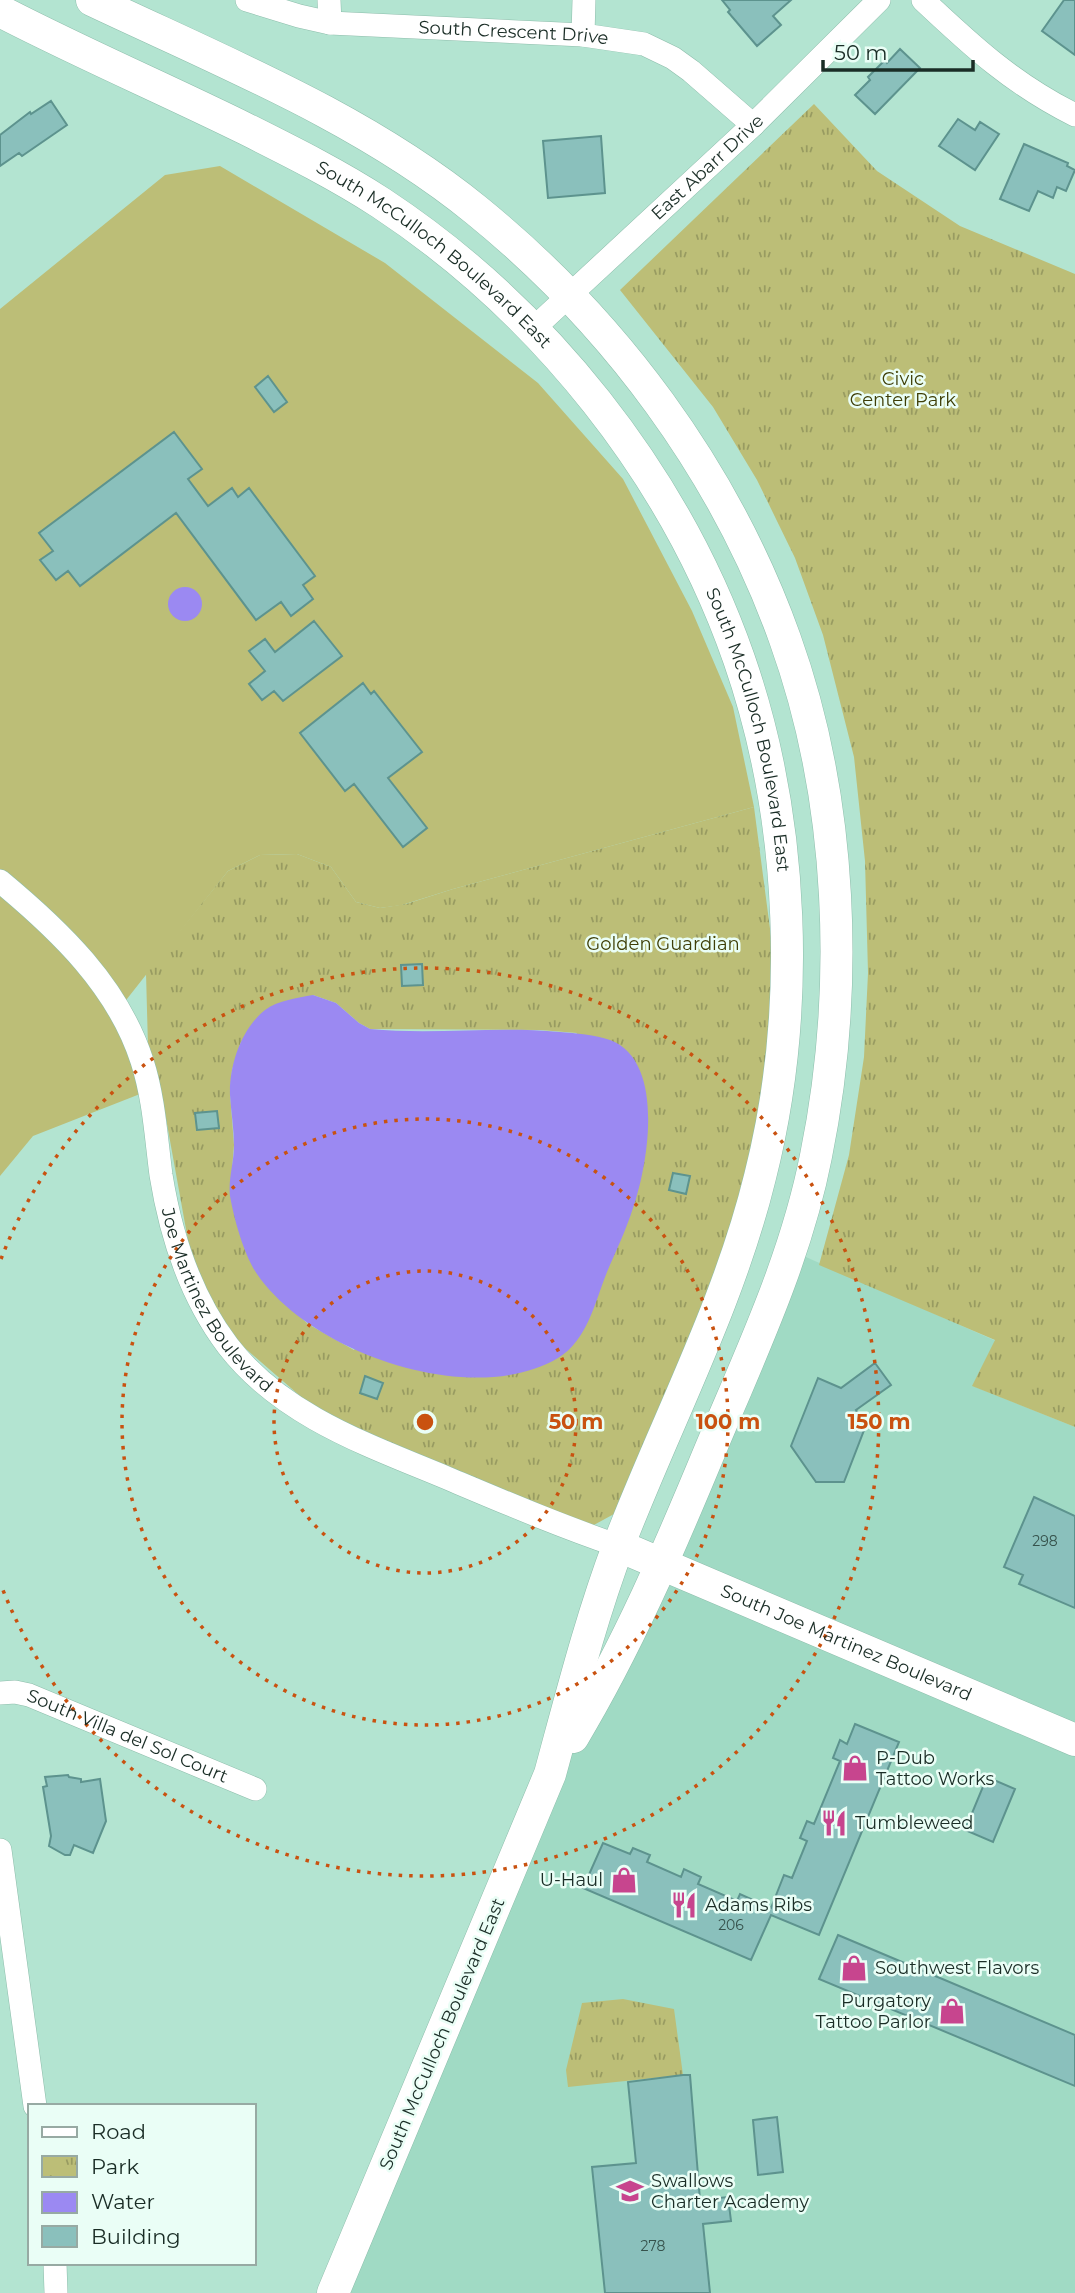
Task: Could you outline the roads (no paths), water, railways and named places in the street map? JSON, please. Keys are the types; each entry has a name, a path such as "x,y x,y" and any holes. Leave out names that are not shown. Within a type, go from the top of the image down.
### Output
{"main road":[{"name":"South McCulloch Boulevard East","path":"92,0 312,106 408,161 473,207 569,295 631,365 680,433 720,499 758,574 787,643 807,715 824,799 834,884 836,944 832,1047 822,1124 808,1191 770,1309 663,1563 610,1672 551,1774 332,2293"},
{"name":"South McCulloch Boulevard East","path":"0,12 289,150 362,191 442,246 533,329 580,380 614,424 670,513 713,595 739,660 759,727 774,807 784,888 786,926 783,1043 773,1116 760,1179 723,1290 619,1546 551,1774"},
{"name":"South Joe Martinez Boulevard","path":"619,1546 1075,1740"}],"street":[{"name":"South Crescent Drive","path":"247,0 299,16 329,11 620,39 659,50 691,71 752,125"},
{"path":"583,35 584,0"},
{"name":"East Abarr Drive","path":"533,329 752,125 879,0"},
{"path":"923,0 974,49 1006,75 1042,99 1075,115"},
{"name":"Joe Martinez Boulevard","path":"0,881 69,942 118,1010 141,1058 148,1080 167,1209 184,1266 211,1322 229,1348 273,1391 326,1427 573,1531 619,1546"},
{"name":"South Villa del Sol Court","path":"0,1693 29,1695 255,1789"},
{"path":"0,1850 35,2104"},
{"path":"55,2265 56,2293"}],"water":[{"path":"185,587 197,592 202,604 197,616 185,621 173,616 168,604 173,592"},
{"path":"313,995 336,1003 370,1029 536,1030 572,1033 610,1040 628,1051 639,1069 646,1091 648,1116 644,1167 639,1189 589,1320 576,1342 558,1358 523,1372 482,1378 439,1375 396,1365 353,1349 315,1328 282,1302 257,1274 240,1236 230,1196 234,1146 230,1084 234,1060 249,1027 265,1010 288,1000"}],"place":[{"name":"P-Dub Tattoo Works","path":"855,1768"},
{"name":"Tumbleweed","path":"834,1823"},
{"name":"U-Haul","path":"624,1880"},
{"name":"Adams Ribs","path":"684,1905"},
{"name":"Southwest Flavors","path":"854,1968"},
{"name":"Purgatory Tattoo Parlor","path":"952,2011"},
{"name":"Swallows Charter Academy","path":"630,2191"}],"park label":[{"name":"Civic Center Park","path":"903,389"},
{"name":"Golden Guardian","path":"663,944"}]}
